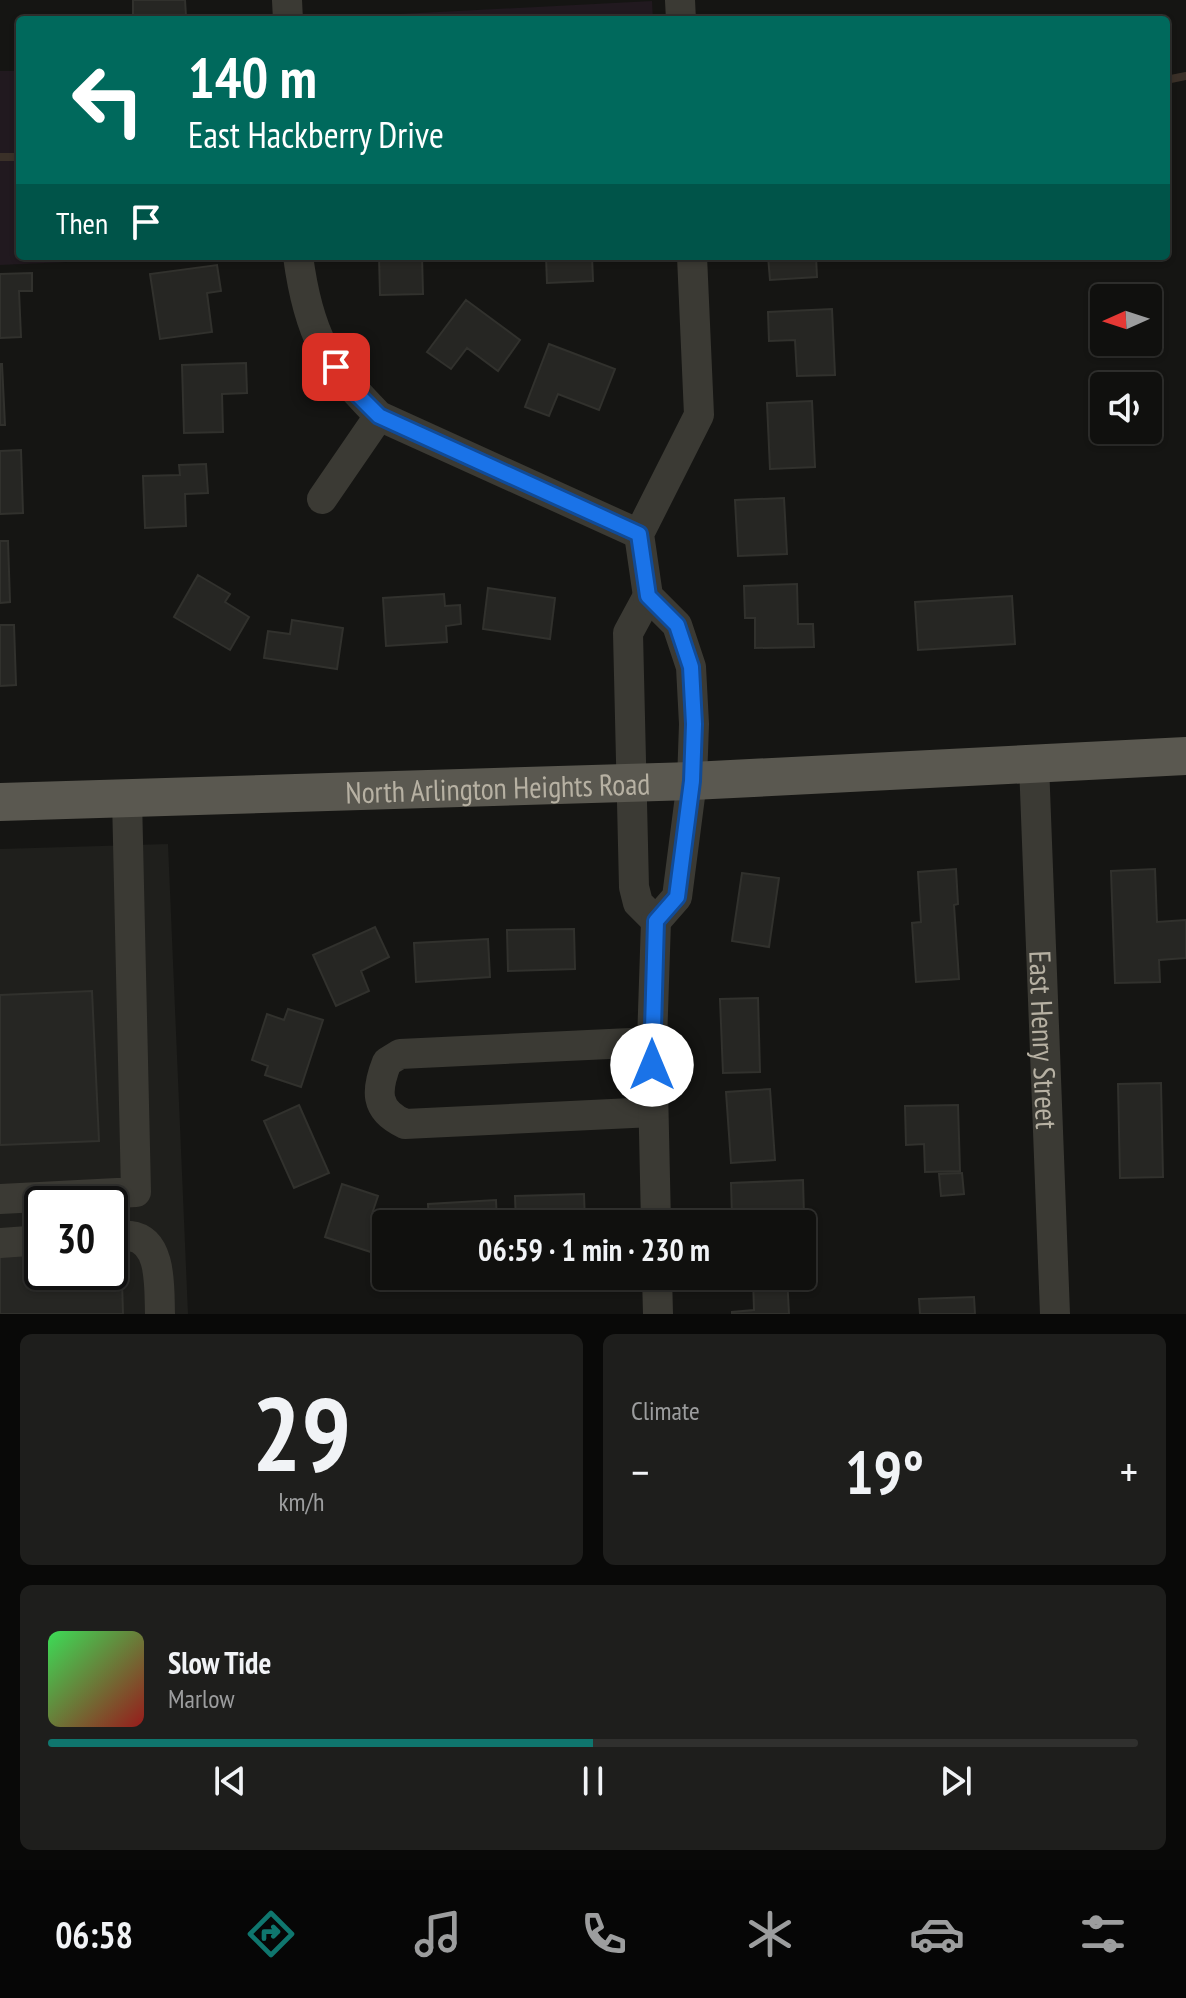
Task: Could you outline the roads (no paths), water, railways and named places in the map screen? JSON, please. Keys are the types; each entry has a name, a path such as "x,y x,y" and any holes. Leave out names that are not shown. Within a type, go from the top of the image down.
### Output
{"main road":[{"name":"North Arlington Heights Road","path":"0,802 692,781 1186,756"}],"street":[{"path":"299,260 309,309 323,348 349,386 379,416 639,534"},
{"path":"656,921 638,903 634,887 628,633 648,596 639,534 699,415 692,260"},
{"path":"322,499 379,416"},
{"path":"648,596 677,625 691,667 694,724 692,781 677,897 656,921 652,1042 656,1210"},
{"name":"East Henry Street","path":"1034,764 1055,1314"},
{"path":"0,1199 136,1192 127,798"},
{"path":"652,1042 400,1054 387,1062 379,1084 379,1097 383,1109 393,1119 405,1124 653,1112"},
{"path":"128,1236 143,1241 153,1253 159,1278 160,1314"},
{"path":"0,1243 24,1241"},
{"path":"657,1290 658,1314"}],"waterway":[{"path":"1170,79 1186,76"},
{"path":"0,157 16,157"}]}
